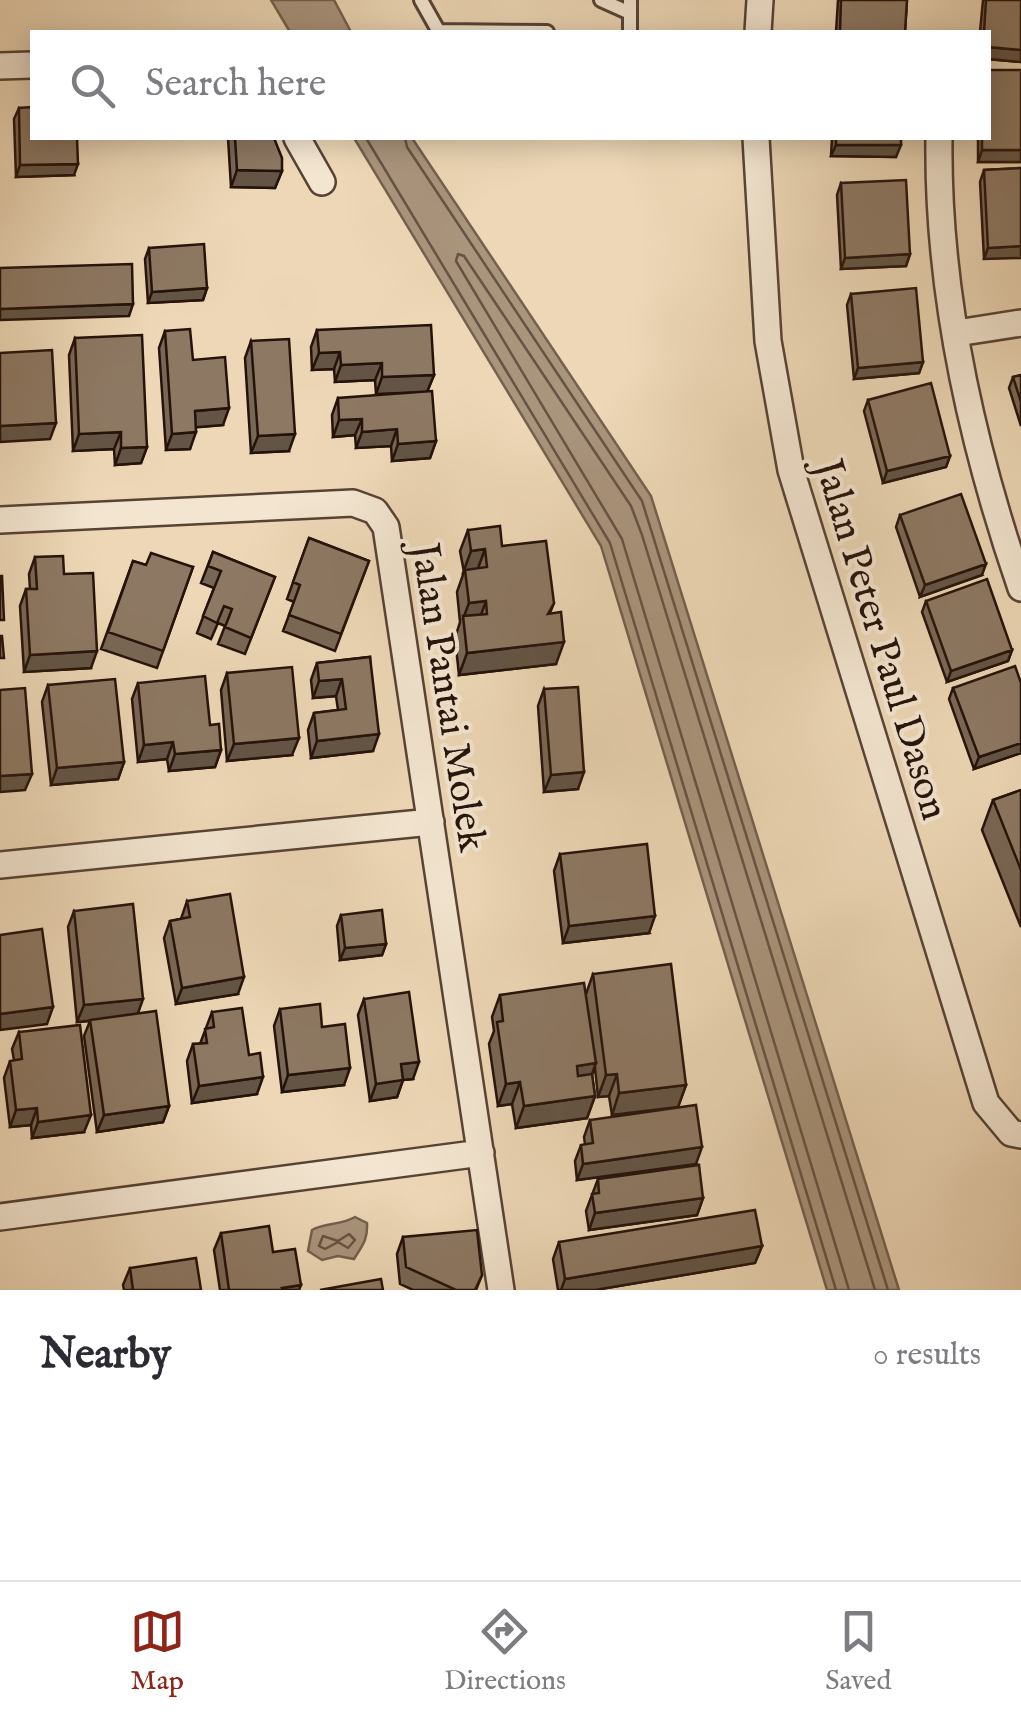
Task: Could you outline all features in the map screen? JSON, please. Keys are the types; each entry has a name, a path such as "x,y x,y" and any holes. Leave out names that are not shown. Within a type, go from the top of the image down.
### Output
{"street":[{"path":"758,30 760,0"},
{"path":"0,66 30,65"},
{"path":"299,140 322,182"},
{"name":"Jalan Peter Paul Dason","path":"756,140 768,341 791,470 986,1103 1011,1134 1021,1135"},
{"path":"940,140 957,333 975,435 1021,588"},
{"path":"957,333 1021,323"},
{"name":"Jalan Pantai Molek","path":"0,520 354,503 375,511 386,528 502,1290"},
{"path":"0,865 431,822"},
{"path":"0,1217 481,1152"}],"lane":[{"path":"420,0 437,30"},
{"path":"601,0 630,7"}],"water":[{"path":"271,0 334,0 350,30 289,30"},
{"path":"355,140 413,140 651,496 899,1290 827,1290 601,546"},
{"path":"355,1217 367,1223 367,1229 354,1259 338,1256 322,1260 308,1251 312,1230"}],"building":[{"path":"841,0 907,0 905,30 840,30"},
{"path":"986,0 1021,0 1021,50 991,47 991,30 984,30"},
{"path":"991,70 1021,70 1021,150 982,150 982,140 991,140"},
{"path":"30,107 30,140 77,140 78,164 20,165 19,108"},
{"path":"235,140 275,140 282,171 237,170"},
{"path":"836,140 901,140 901,145 836,145"},
{"path":"1021,168 1021,246 988,248 984,170"},
{"path":"906,180 910,254 845,258 841,183"},
{"path":"204,244 207,288 152,292 149,248"},
{"path":"132,264 133,304 0,309 0,268"},
{"path":"916,288 923,362 858,368 851,294"},
{"path":"431,325 434,375 382,377 382,363 341,365 340,352 319,353 317,330"},
{"path":"190,329 193,360 225,357 229,408 195,411 196,432 172,434 165,331"},
{"path":"142,335 147,447 121,448 121,432 79,434 75,338"},
{"path":"289,339 295,434 258,436 251,341"},
{"path":"52,350 56,423 0,426 0,353"},
{"path":"1021,375 1021,402 1013,377"},
{"path":"931,383 950,456 887,471 868,400"},
{"path":"432,391 436,441 398,444 397,429 362,432 362,419 339,420 338,398"},
{"path":"961,494 986,564 925,585 900,515"},
{"path":"500,526 502,546 546,541 554,603 548,614 561,612 564,642 467,653 463,616 487,614 486,601 469,603 465,570 487,567 485,549 471,551 468,530"},
{"path":"309,538 369,561 341,634 289,615 300,585 293,582"},
{"path":"213,552 275,577 251,638 225,627 232,609 224,606 217,623 203,616 221,571 208,566"},
{"path":"151,553 193,567 163,651 108,632 133,561 146,565"},
{"path":"63,556 64,574 93,573 97,651 30,655 26,589 37,589 35,557"},
{"path":"2,576 4,620 0,620"},
{"path":"987,579 1012,650 951,671 926,601"},
{"path":"2,636 4,658 0,658"},
{"path":"370,657 379,734 317,741 314,713 346,709 342,679 319,681 317,663"},
{"path":"1015,666 1021,683 1021,743 979,757 953,688"},
{"path":"292,667 299,738 234,744 227,673"},
{"path":"205,676 210,725 219,724 221,750 175,754 173,742 144,745 138,683"},
{"path":"115,679 124,762 57,768 48,685"},
{"path":"578,687 584,772 551,775 544,689"},
{"path":"25,688 32,774 0,776 0,690"},
{"path":"1021,790 1021,870 993,800"},
{"path":"647,844 655,916 569,926 560,854"},
{"path":"230,894 244,977 182,988 170,921 190,917 187,901"},
{"path":"133,904 143,999 84,1005 74,911"},
{"path":"382,910 386,944 345,948 341,915"},
{"path":"42,929 53,1007 0,1014 0,935"},
{"path":"671,964 686,1085 619,1093 617,1074 606,1075 593,974"},
{"path":"584,983 596,1063 577,1066 578,1076 592,1074 595,1096 524,1106 520,1082 506,1084 497,1022 503,1021 500,995"},
{"path":"409,992 419,1062 401,1064 403,1080 376,1084 364,999"},
{"path":"320,1004 322,1027 345,1024 350,1068 288,1075 280,1009"},
{"path":"242,1008 249,1055 260,1053 263,1077 199,1086 193,1044 207,1043 205,1029 214,1027 212,1012"},
{"path":"156,1011 169,1106 104,1115 90,1020"},
{"path":"80,1025 91,1115 38,1122 37,1108 16,1110 10,1061 22,1059 19,1032"},
{"path":"696,1105 702,1147 583,1164 581,1145 593,1143 590,1120"},
{"path":"699,1165 703,1198 595,1213 592,1194 599,1193 598,1179"},
{"path":"755,1210 762,1246 565,1279 559,1242"},
{"path":"269,1226 273,1252 295,1249 301,1285 283,1290 229,1290 221,1233"},
{"path":"477,1230 482,1275 475,1290 456,1290 406,1267 403,1237"},
{"path":"196,1258 201,1290 133,1290 130,1268"},
{"path":"381,1279 383,1290 320,1290"}]}
